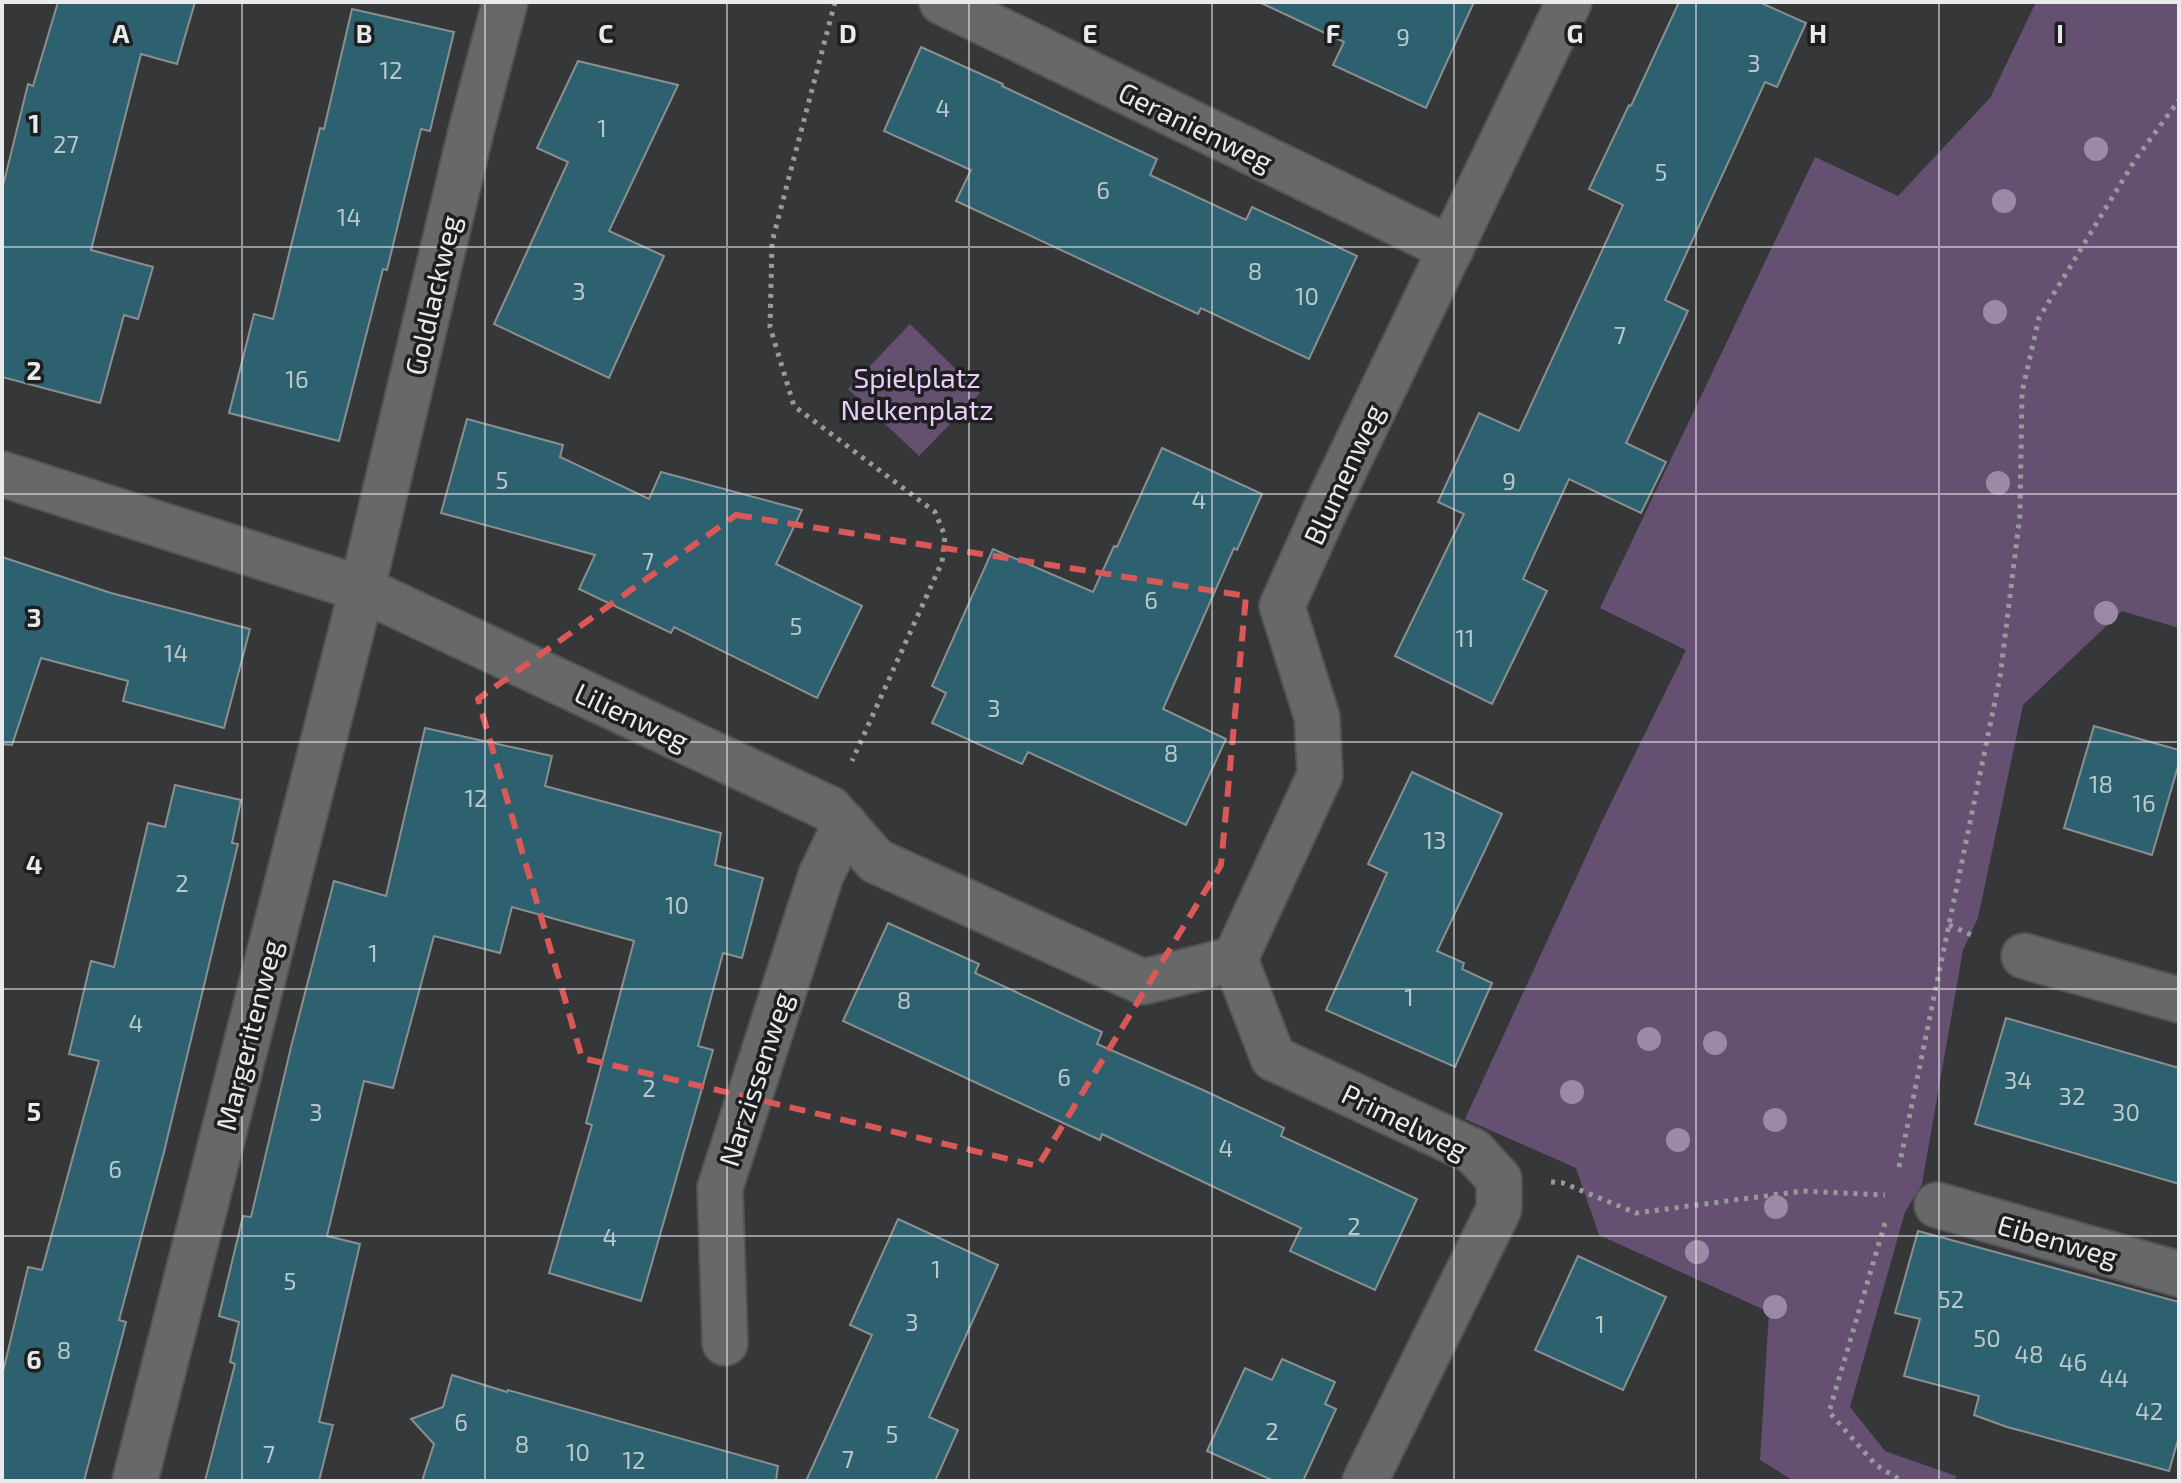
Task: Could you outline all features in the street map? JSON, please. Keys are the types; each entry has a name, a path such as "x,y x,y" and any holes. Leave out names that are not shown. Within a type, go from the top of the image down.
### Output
{"street":[{"name":"Goldlackweg","path":"362,589 468,143 505,2"},
{"name":"Geranienweg","path":"942,2 1451,249"},
{"name":"Blumenweg","path":"1235,959 1320,775 1317,717 1282,606 1569,2"},
{"name":"Lilienweg","path":"2,474 362,589 838,817 876,861 1143,982 1235,959"},
{"name":"Margeritenweg","path":"135,1481 362,589"},
{"name":"Narzissenweg","path":"725,1343 720,1188 838,817"},
{"path":"2024,956 2179,1000"},
{"name":"Primelweg","path":"1235,959 1273,1058 1473,1151 1499,1179"},
{"path":"1365,1481 1499,1209 1499,1179"},
{"name":"Eibenweg","path":"1937,1205 2179,1274"}],"path":[{"path":"835,2 772,242 770,327 794,406 935,512 945,536 942,562 838,817"},
{"path":"1902,1481 1876,1465 1829,1412 1893,1196 2000,677 2020,515 2022,392 2039,318 2135,160 2179,100"},
{"path":"1499,1179 1563,1183 1636,1213 1803,1191 1893,1196 1937,1205"}],"highlighted area":[{"path":"736,515 1246,596 1221,865 1038,1166 582,1058 478,699"}],"green space":[{"path":"2036,2 2179,2 2179,628 2122,611 2023,705 1978,918 1963,950 1922,1184 1905,1212 1850,1407 1885,1451 1956,1476 1955,1481 1794,1481 1760,1460 1769,1312 1599,1235 1576,1168 1465,1119 1605,815 1686,650 1600,608 1815,157 1898,196 1990,98"},
{"name":"Spielplatz Nelkenplatz","path":"910,324 980,393 919,456 848,389"}],"building":[{"path":"58,2 195,2 177,64 141,54 91,250 153,267 138,319 124,315 100,403 2,377 2,190 28,84 33,86"},
{"path":"1259,2 1474,2 1426,108 1333,65 1344,42"},
{"path":"1679,2 1759,2 1806,23 1777,87 1765,82 1665,300 1688,311 1626,443 1666,462 1641,513 1569,479 1523,579 1547,591 1492,704 1395,656 1464,514 1438,502 1479,413 1519,431 1623,205 1589,189"},
{"path":"352,9 454,32 430,131 421,129 387,270 383,269 339,441 229,413 254,314 273,319 320,128 324,129"},
{"path":"921,47 1157,159 1150,175 1246,220 1252,207 1357,256 1309,359 1201,308 1198,314 956,201 971,170 884,131"},
{"path":"578,61 678,85 609,231 664,256 609,378 494,324 568,162 537,148"},
{"path":"467,419 563,445 560,457 649,499 661,472 802,510 776,564 862,606 817,698 674,627 671,633 579,589 595,555 441,513"},
{"path":"1162,448 1262,494 1237,550 1234,548 1163,709 1226,739 1186,825 1028,752 1022,764 932,723 946,693 932,686 993,549 1093,592"},
{"path":"2,557 111,593 250,629 224,728 123,701 128,681 41,658 12,745 2,744"},
{"path":"2094,726 2179,750 2179,763 2152,855 2064,828"},
{"path":"425,728 552,756 545,786 721,833 715,865 763,878 742,958 723,953 698,1046 713,1050 641,1301 549,1273 592,1125 586,1123 634,941 512,907 500,953 434,936 393,1088 364,1081 327,1236 360,1244 319,1422 333,1425 319,1481 205,1481 235,1364 230,1362 239,1322 219,1316 243,1216 251,1217 334,881 386,896"},
{"path":"1412,772 1502,814 1437,951 1464,963 1462,969 1492,983 1455,1067 1326,1010 1387,873 1368,864"},
{"path":"175,785 241,800 232,843 238,844 164,1152 119,1320 126,1322 84,1481 2,1481 2,1376 28,1267 42,1270 99,1061 69,1054 91,961 114,967 148,823 165,827"},
{"path":"888,923 979,964 975,973 1102,1032 1097,1044 1284,1128 1281,1136 1417,1199 1375,1290 1290,1251 1301,1228 1102,1134 1100,1140 843,1021"},
{"path":"2006,1018 2179,1068 2179,1184 1975,1124"},
{"path":"898,1219 998,1265 929,1417 958,1430 935,1481 806,1481 872,1335 850,1325"},
{"path":"1918,1231 2179,1302 2179,1436 2169,1471 2007,1427 1974,1415 1979,1396 1904,1376 1920,1319 1895,1313"},
{"path":"1578,1256 1666,1297 1623,1390 1535,1350"},
{"path":"1282,1359 1335,1382 1325,1404 1336,1409 1303,1481 1274,1481 1207,1451 1245,1368 1272,1380"},
{"path":"452,1375 778,1466 776,1481 422,1481 434,1444 411,1419 443,1407"}]}
